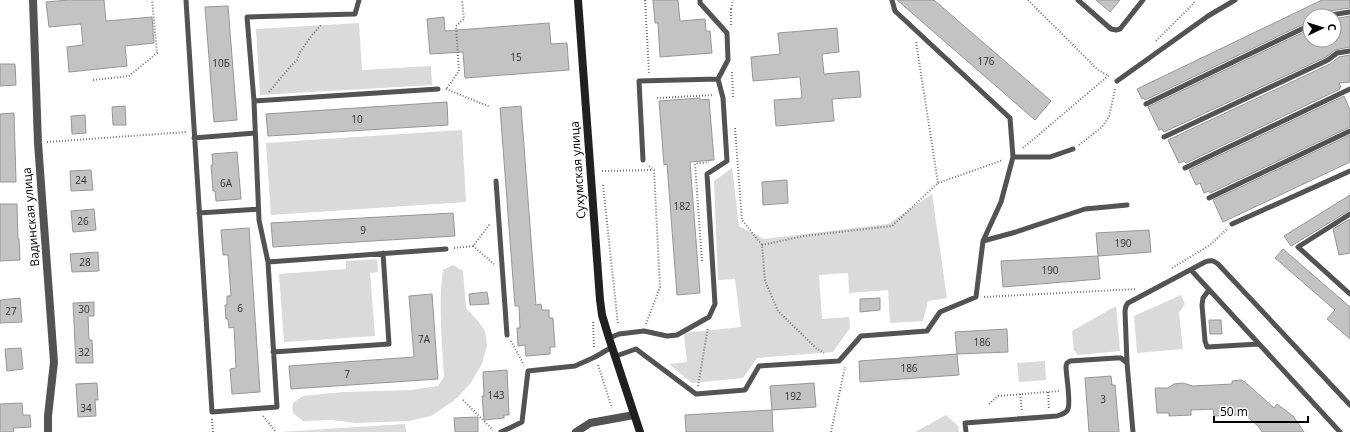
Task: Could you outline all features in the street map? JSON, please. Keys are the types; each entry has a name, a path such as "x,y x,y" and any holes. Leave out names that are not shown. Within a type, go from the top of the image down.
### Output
{"main road":[{"name":"Сухумская улица","path":"578,0 602,315 640,432"}],"street":[{"name":"Вадинская улица","path":"33,0 38,143 54,362 48,416 48,432"},
{"path":"576,432 590,424 634,415"}],"lane":[{"path":"186,0 212,412 277,407 268,262 258,209 254,101 247,18 355,14 359,0"},
{"path":"609,338 619,334 644,331 667,336 677,335 709,317 715,304 707,174 727,161 723,98 718,79 728,60 729,33 700,3 700,0"},
{"path":"616,356 636,349 696,394 746,390 759,366 839,361 861,336 927,331 940,312 976,298 983,241 1001,202 1013,157 1010,118 895,12 892,0"},
{"path":"1078,0 1111,29 1116,30 1120,29 1143,0"},
{"path":"1117,81 1208,16 1235,0"},
{"path":"1146,104 1302,29"},
{"path":"1164,137 1328,60 1337,53 1350,51"},
{"path":"643,160 638,81 718,79"},
{"path":"254,101 438,89"},
{"path":"1185,168 1350,89"},
{"path":"1208,198 1350,131"},
{"path":"194,138 255,133"},
{"path":"1013,157 1050,158 1073,149"},
{"path":"1232,224 1350,171"},
{"path":"496,181 507,335"},
{"path":"983,241 1016,232 1085,209 1127,205"},
{"path":"199,213 258,209"},
{"path":"1350,214 1298,247 1350,294"},
{"path":"268,262 446,249"},
{"path":"273,352 389,344 383,253"},
{"path":"1133,432 1125,311 1126,306 1131,301 1210,260 1214,260 1218,264 1350,405"},
{"path":"1190,270 1340,432"},
{"path":"1209,290 1203,298 1202,305 1205,341 1207,347 1259,344"},
{"path":"501,432 522,422 528,372 575,366 612,347"},
{"path":"966,432 965,423 1064,414 1068,410 1066,366 1070,361 1121,358 1128,363"}],"path":[{"path":"93,80 129,76 157,53 152,0"},
{"path":"446,89 459,71 456,26 464,19 462,0"},
{"path":"644,0 649,81"},
{"path":"729,33 732,0"},
{"path":"1028,0 1098,70 1117,81 1109,117 1102,127 1073,149"},
{"path":"729,33 731,9"},
{"path":"262,101 297,60 300,52 312,35 332,14"},
{"path":"914,29 938,183"},
{"path":"732,69 733,99"},
{"path":"762,245 804,236 892,226 938,183 1013,157 1108,76"},
{"path":"438,89 446,89 490,107"},
{"path":"734,122 742,220 762,245 765,281 778,311 817,349 839,361 846,363 831,432"},
{"path":"38,143 194,131"},
{"path":"643,160 654,170 660,287 644,331"},
{"path":"602,177 602,171 654,170"},
{"path":"603,183 618,328"},
{"path":"446,249 473,246 498,213"},
{"path":"1171,269 1210,245 1232,224"},
{"path":"473,246 502,272"},
{"path":"976,298 1139,288"},
{"path":"592,317 595,357 616,418"},
{"path":"507,335 528,372"},
{"path":"989,404 998,396 1067,390"},
{"path":"1048,392 1050,416"},
{"path":"1020,394 1022,418"},
{"path":"463,400 495,432"},
{"path":"257,409 276,432"},
{"path":"212,412 213,432"}],"shaded area":[{"path":"359,23 362,70 431,66 432,85 260,95 256,29"},
{"path":"462,130 466,202 271,215 266,143"},
{"path":"732,168 739,226 764,239 888,224 932,194 947,298 928,301 923,321 890,323 888,290 849,293 848,273 819,275 822,319 849,317 850,328 833,352 757,358 743,378 692,383 669,364 687,362 684,333 741,327 735,279 718,280 714,181"},
{"path":"377,259 378,272 370,273 375,336 284,342 279,274 346,269 346,261"},
{"path":"453,265 463,271 466,308 485,331 487,345 482,364 470,384 456,399 431,416 409,421 356,423 331,420 303,421 293,413 292,407 294,402 303,396 343,392 412,390 438,386 444,377 441,337 443,270"},
{"path":"1181,295 1185,304 1179,313 1183,349 1137,353 1134,316"},
{"path":"1116,306 1120,351 1078,355 1074,350 1072,331"},
{"path":"1045,361 1046,380 1019,382 1017,363"},
{"path":"946,415 958,426 959,432 915,432"},
{"path":"405,424 406,432 280,432"}],"building":[{"path":"69,0 104,0 106,21 152,17 154,43 125,46 127,66 69,72 67,47 83,45 81,24 49,27 46,2"},
{"path":"653,0 678,0 680,21 705,19 706,31 710,31 712,53 660,57 658,23 655,23"},
{"path":"897,0 934,0 1051,101 1035,120"},
{"path":"1096,0 1120,0 1110,12"},
{"path":"1322,0 1350,0 1350,8 1305,8"},
{"path":"228,6 237,120 214,122 205,7"},
{"path":"1302,10 1302,25 1145,100 1144,98 1142,99 1137,89"},
{"path":"1350,16 1350,47 1335,50 1326,57 1164,132 1162,129 1159,130 1148,107 1302,33 1302,48 1342,48 1342,18"},
{"path":"444,17 445,31 549,23 551,44 567,43 569,70 465,78 463,52 430,54 427,19"},
{"path":"837,28 839,52 822,54 824,74 859,71 861,97 832,99 834,121 776,126 774,100 802,98 800,77 753,81 751,57 780,54 778,33"},
{"path":"1350,55 1350,82 1339,83 1341,87 1339,87 1340,89 1186,163 1184,161 1179,163 1168,140 1330,64 1339,57"},
{"path":"0,64 15,64 16,85 0,86"},
{"path":"1344,96 1350,110 1350,127 1210,193 1209,191 1204,193 1200,183 1196,185 1189,170"},
{"path":"700,98 700,100 709,99 714,160 690,162 700,293 677,295 667,164 664,165 659,101"},
{"path":"447,102 448,125 268,136 266,114"},
{"path":"125,106 126,125 113,125 112,107"},
{"path":"521,106 536,305 541,304 542,310 549,310 549,318 553,318 555,347 550,347 550,354 526,356 525,345 518,346 517,328 520,328 519,306 515,306 500,108"},
{"path":"14,113 16,182 0,182 0,114"},
{"path":"85,115 86,133 72,134 71,116"},
{"path":"1350,135 1350,162 1223,222 1213,200"},
{"path":"237,152 241,199 216,201 215,191 213,191 211,165 213,165 212,154"},
{"path":"91,170 93,190 71,191 70,171"},
{"path":"787,180 788,203 763,205 762,182"},
{"path":"1350,195 1350,210 1291,246 1284,236"},
{"path":"0,204 17,204 20,260 0,261"},
{"path":"94,209 96,230 73,232 71,211"},
{"path":"453,213 455,236 273,247 271,223"},
{"path":"1350,219 1350,253 1339,255 1333,229"},
{"path":"249,228 260,392 232,394 230,369 236,368 234,327 229,328 228,319 226,319 225,305 227,305 227,296 231,296 228,255 223,255 221,230"},
{"path":"1149,230 1151,252 1098,256 1096,233"},
{"path":"1283,249 1350,307 1350,339 1327,319 1335,310 1275,258"},
{"path":"98,252 99,271 72,272 70,254"},
{"path":"1098,256 1100,279 1003,287 1001,261"},
{"path":"487,292 489,304 470,305 469,294"},
{"path":"432,294 438,379 291,389 289,366 414,357 409,296"},
{"path":"20,298 22,322 0,323 0,300"},
{"path":"880,298 880,310 860,312 860,299"},
{"path":"94,302 94,316 88,316 89,340 92,340 93,363 76,363 73,303"},
{"path":"1209,320 1221,320 1222,334 1210,334"},
{"path":"1007,329 1008,352 957,354 955,332"},
{"path":"21,348 23,369 7,371 5,349"},
{"path":"957,354 959,375 860,382 859,361"},
{"path":"507,370 509,415 504,415 504,418 484,420 482,396 484,396 483,372"},
{"path":"1111,376 1112,385 1115,385 1119,432 1089,432 1085,378"},
{"path":"1241,380 1274,408 1277,404 1293,416 1304,432 1262,432 1259,427 1242,412 1236,415 1214,416 1213,409 1191,410 1191,415 1169,416 1169,413 1157,413 1155,388 1168,388 1174,384 1183,383 1193,386 1232,384 1232,381"},
{"path":"97,383 98,400 95,400 96,416 78,417 76,384"},
{"path":"814,383 816,407 772,410 770,386"},
{"path":"22,403 23,415 30,415 31,427 13,428 14,432 0,432 0,404"},
{"path":"772,410 773,432 686,432 685,415"},
{"path":"478,417 478,432 455,432 454,418"}]}
